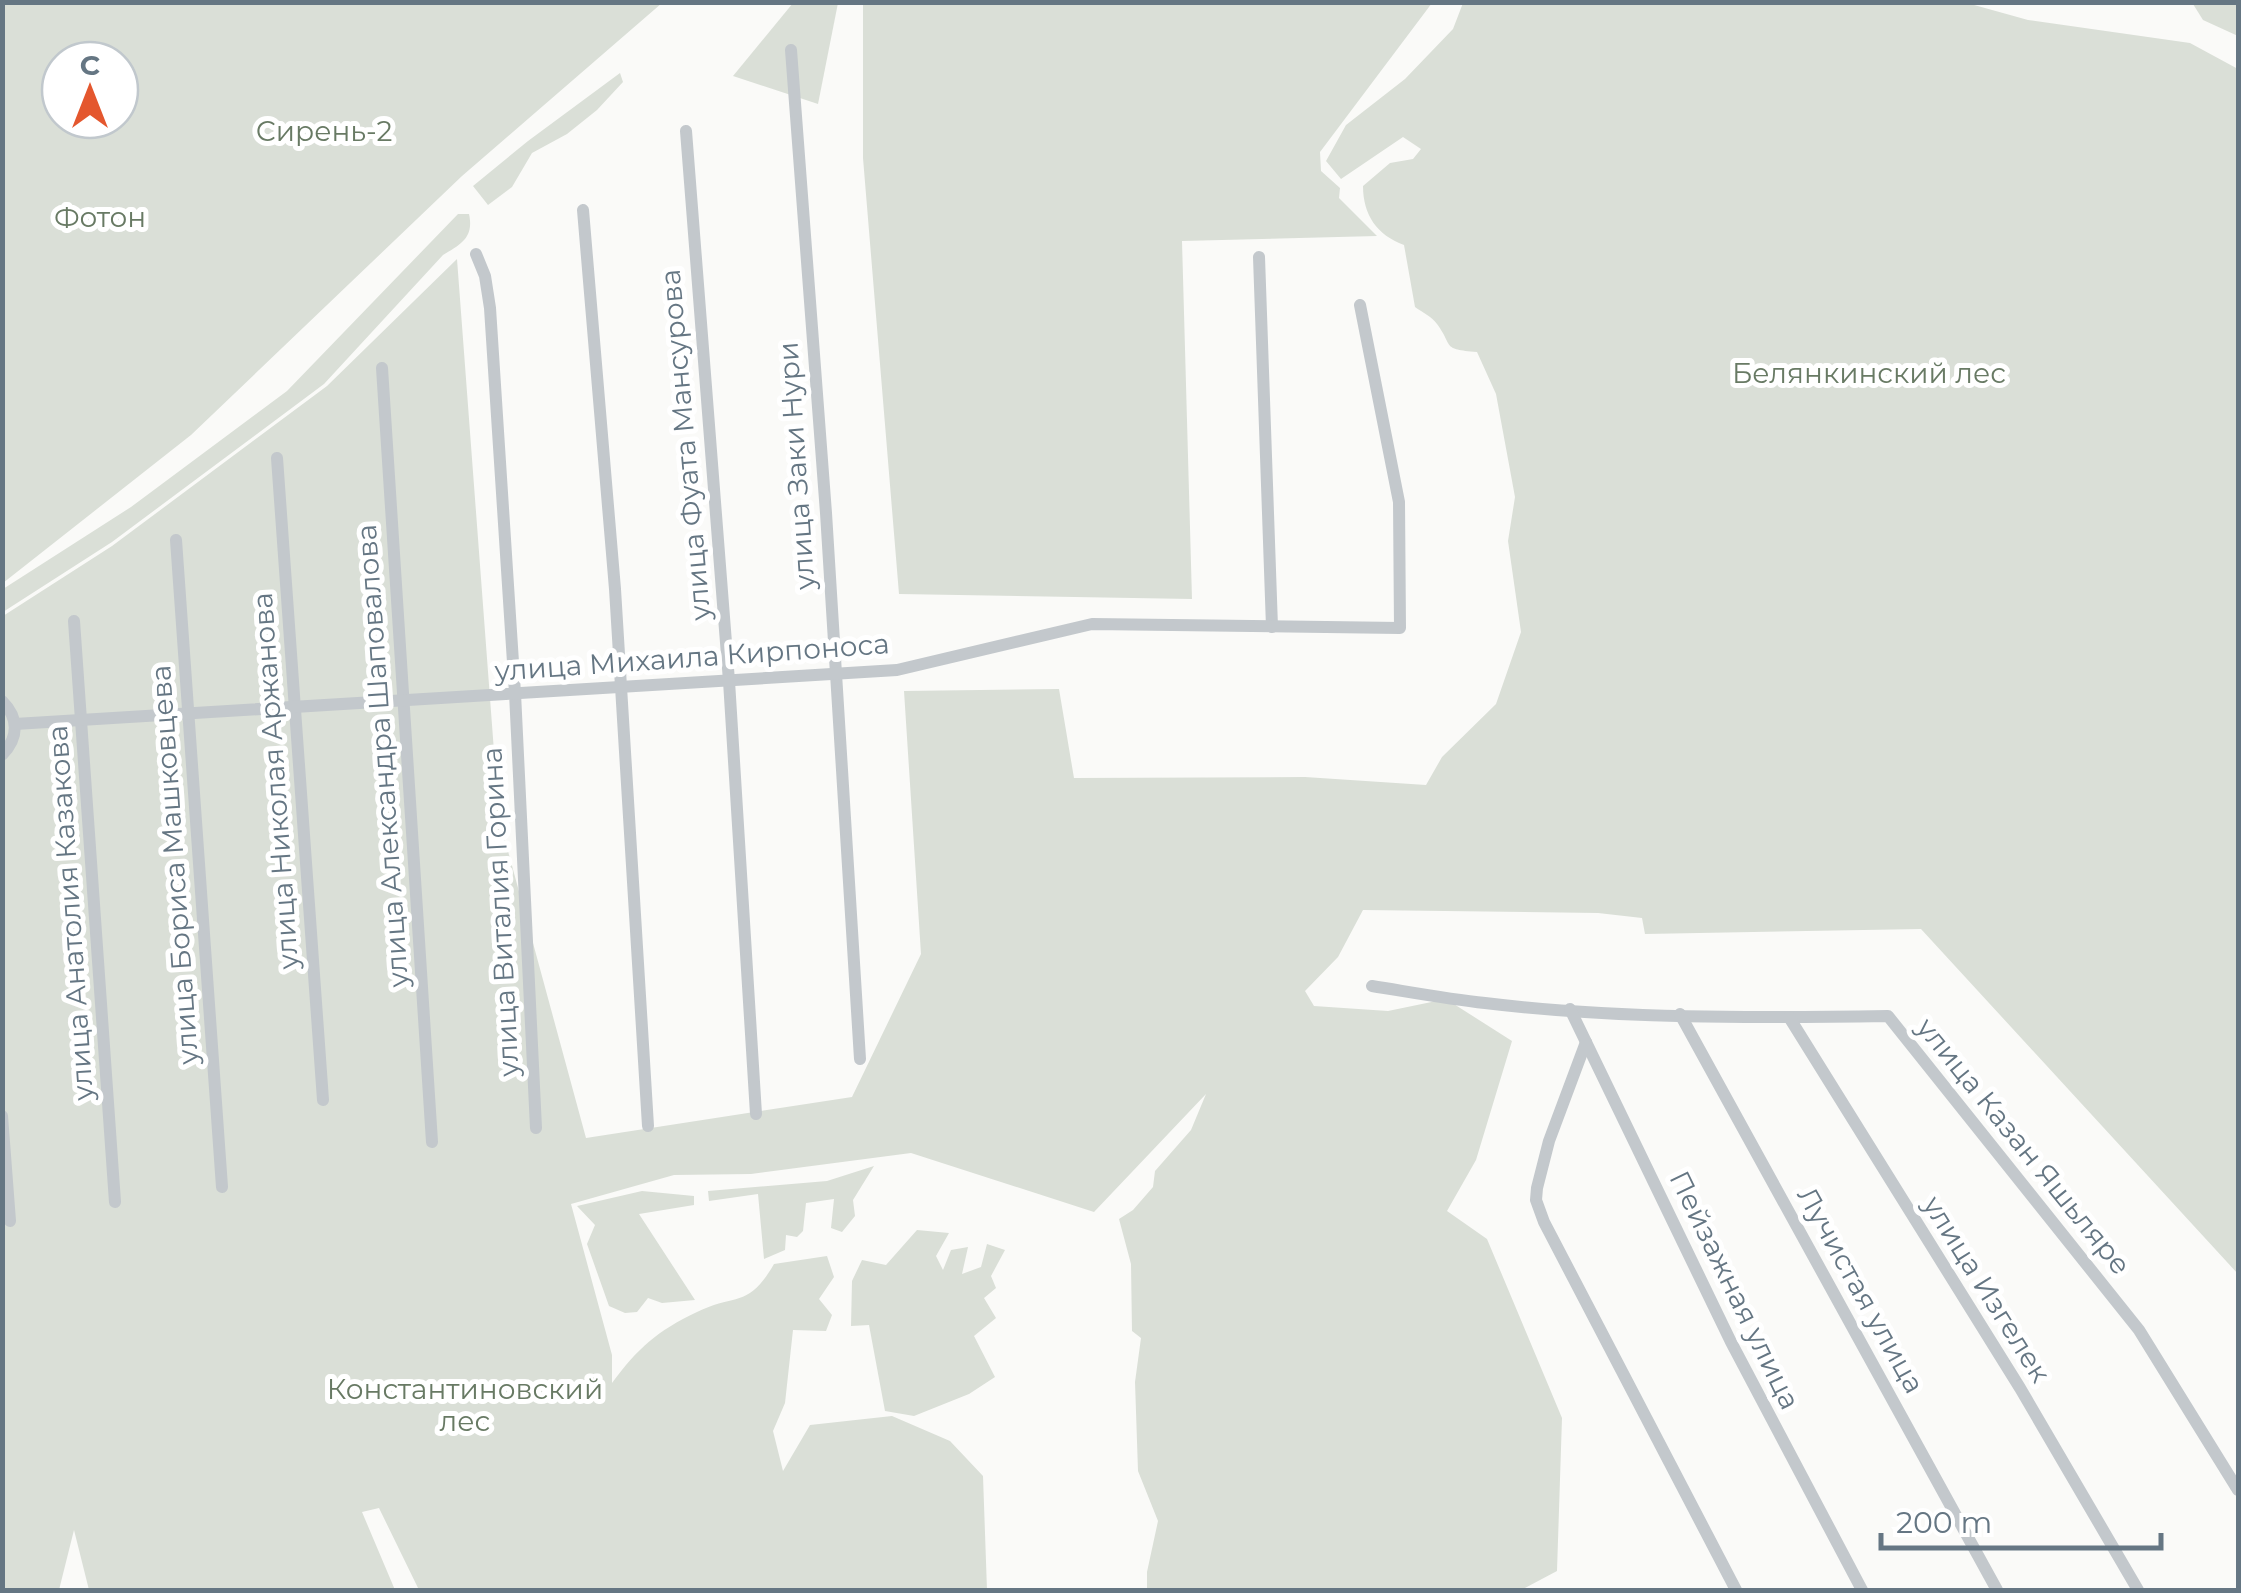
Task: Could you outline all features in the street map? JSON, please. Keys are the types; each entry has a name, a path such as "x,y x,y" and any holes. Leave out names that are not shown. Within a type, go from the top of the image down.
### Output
{"street":[{"name":"улица Заки Нури","path":"790,50 860,1059"},
{"name":"улица Фуата Мансурова","path":"686,131 729,681 756,1114"},
{"path":"582,210 622,688 648,1126"},
{"name":"улица Виталия Горина","path":"476,254 485,276 490,308 515,693 536,1128"},
{"path":"1259,257 1272,627"},
{"name":"улица Михаила Кирпоноса","path":"16,724 896,670 1092,624 1400,628 1399,502 1360,306"},
{"name":"улица Александра Шаповалова","path":"382,368 432,1142"},
{"name":"улица Николая Аржанова","path":"277,458 324,1100"},
{"name":"улица Бориса Машковцева","path":"176,540 222,1187"},
{"name":"улица Анатолия Казакова","path":"74,622 116,1202"},
{"path":"2,701 16,724 10,746 2,755"},
{"name":"улица Казан Яшьляре","path":"1372,986 1485,1003 1570,1009 1790,1017 1888,1016 2139,1330 2238,1490"},
{"name":"Пейзажная улица","path":"1570,1009 1731,1342 1862,1590"},
{"name":"Лучистая улица","path":"1680,1014 1997,1590"},
{"name":"улица Изгелек","path":"1790,1017 2020,1388 2138,1590"},
{"path":"1586,1042 1549,1141 1536,1200 1736,1590"},
{"path":"2,1116 10,1221"}],"green space":[{"path":"3,2 662,2 462,176 191,435 3,583"},
{"path":"793,3 838,3 818,104 733,76"},
{"path":"863,3 1432,3 1320,152 1321,171 1340,188 1339,198 1377,236 1182,241 1192,599 899,594 863,158"},
{"path":"1463,3 1967,3 2028,20 2190,43 2238,69 2238,1274 1921,929 1645,934 1642,918 1598,913 1363,910 1338,957 1305,991 1314,1006 1388,1011 1446,999 1512,1041 1476,1160 1447,1211 1487,1239 1562,1418 1557,1571 1521,1590 1147,1590 1158,1521 1138,1471 1135,1382 1141,1338 1132,1331 1131,1264 1119,1219 1133,1210 1153,1187 1155,1171 1191,1130 1206,1094 1094,1212 911,1153 751,1174 674,1175 571,1204 612,1355 612,1383 659,1334 710,1306 748,1294 774,1264 827,1256 834,1277 819,1299 832,1315 826,1331 793,1330 785,1403 773,1431 783,1471 810,1425 892,1416 950,1441 983,1476 987,1590 419,1590 379,1508 362,1512 395,1590 89,1590 74,1530 59,1590 3,1590 3,616 112,546 327,386 457,259 499,818 586,1138 852,1097 921,954 904,691 1059,689 1074,778 1305,777 1426,785 1442,757 1496,704 1521,632 1508,541 1515,497 1496,394 1477,352 1450,346 1435,321 1415,307 1404,245 1386,236 1373,223 1364,196 1363,186 1390,163 1413,159 1421,149 1403,137 1341,179 1326,161 1346,125 1405,79 1453,29"},
{"path":"2238,3 2238,36 2203,20 2193,4"},
{"path":"620,73 623,82 597,110 567,134 532,153 512,187 488,205 473,186"},
{"path":"458,214 469,214 470,229 465,239 443,255 324,384 112,542 3,612 3,589 131,507 287,391"},
{"path":"874,1166 853,1200 855,1216 842,1232 831,1228 834,1199 806,1203 803,1231 797,1237 786,1235 785,1250 764,1259 758,1194 709,1201 708,1191 827,1181"},
{"path":"642,1191 694,1196 694,1205 639,1214 695,1300 662,1303 648,1298 637,1312 625,1313 609,1306 587,1244 595,1225 577,1206"},
{"path":"917,1230 949,1233 936,1256 943,1270 951,1250 968,1247 962,1274 981,1267 987,1244 1005,1250 991,1276 996,1288 984,1298 996,1318 974,1336 995,1377 969,1394 914,1416 885,1411 869,1325 851,1326 852,1281 862,1260 886,1265"}],"park label":[{"name":"Сирень-2","path":"324,131"},
{"name":"Фотон","path":"100,217"},
{"name":"Белянкинский лес","path":"1869,373"},
{"name":"Константиновский лес","path":"465,1405"}]}
